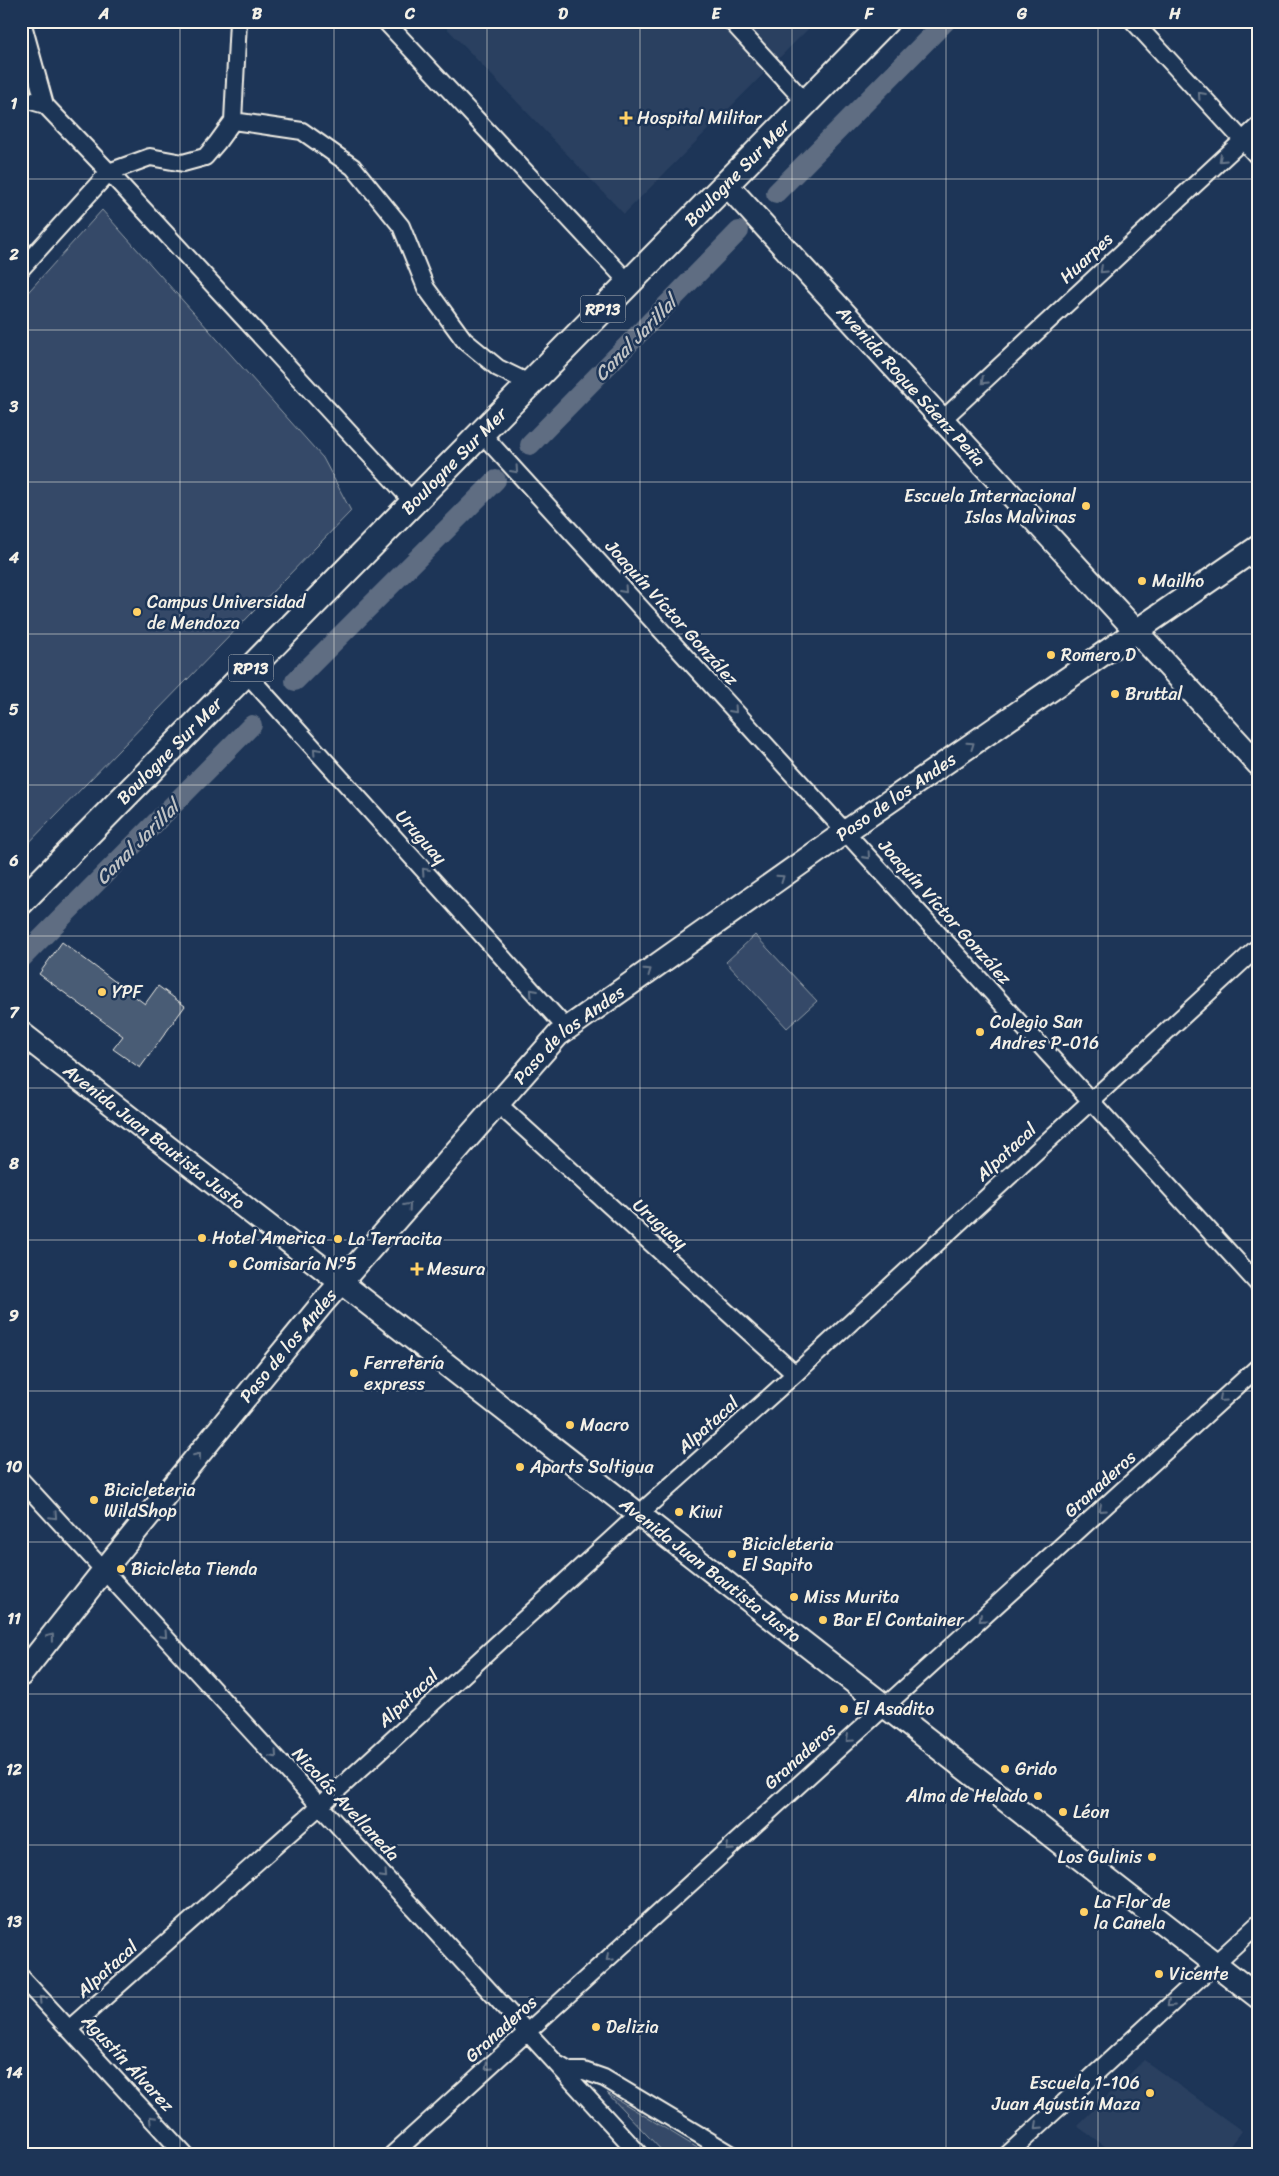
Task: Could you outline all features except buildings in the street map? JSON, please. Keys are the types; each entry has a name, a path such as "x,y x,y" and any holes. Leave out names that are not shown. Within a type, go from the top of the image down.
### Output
{"main road":[{"name":"Boulogne Sur Mer","path":"21,902 886,21"}],"street":[{"path":"22,21 44,105"},
{"path":"21,269 109,172 150,157 183,163 205,157 234,121 238,21"},
{"path":"385,21 628,282"},
{"path":"731,21 806,103"},
{"path":"1133,21 1258,157"},
{"path":"21,98 44,105 109,172 414,503"},
{"path":"234,121 302,131 353,167 401,226 426,288 464,340 498,368 531,384"},
{"name":"Huarpes","path":"942,420 1258,126"},
{"name":"Avenida Roque Sáenz Peña","path":"726,184 1258,764"},
{"name":"Joaquín Víctor González","path":"482,434 1258,1284"},
{"name":"Paso de los Andes","path":"21,1675 104,1570 341,1282 566,1028 845,832 1258,547"},
{"name":"Uruguay","path":"246,673 566,1028"},
{"name":"Alpatacal","path":"69,2030 320,1806 638,1514 795,1374 1258,947"},
{"name":"Avenida Juan Bautista Justo","path":"21,1033 1258,1997"},
{"name":"Uruguay","path":"498,1104 795,1374"},
{"name":"Granaderos","path":"392,2155 1258,1367"},
{"name":"Nicolás Avellaneda","path":"21,1480 640,2155"},
{"path":"1007,2155 1258,1924"},
{"name":"Agustín Álvarez","path":"21,1977 185,2155"},
{"path":"557,2064 570,2071 584,2071 607,2080 733,2155"},
{"path":"590,2099 585,2089 588,2082 595,2079 607,2080"}],"shaded area":[{"name":"Hospital Militar","path":"440,21 816,21 624,214"},
{"name":"Campus Universidad de Mendoza","path":"102,210 323,458 351,511 21,851 21,300"},
{"path":"755,935 817,1001 787,1028 726,962"},
{"name":"Escuela 1-106 Juan Agustín Maza","path":"1144,2060 1242,2131 1224,2155 1117,2155 1077,2126"},
{"path":"607,2093 709,2155 666,2155"}],"waterway":[{"name":"Canal Jarillal","path":"776,193 946,21"},
{"name":"Canal Jarillal","path":"530,445 739,231"},
{"name":"Canal Jarillal","path":"295,681 496,480"},
{"name":"Canal Jarillal","path":"21,959 252,725"}],"place":[{"name":"Hospital Militar","path":"626,118"},
{"name":"Escuela Internacional Islas Malvinas","path":"1086,506"},
{"name":"Mailho","path":"1142,581"},
{"name":"Campus Universidad de Mendoza","path":"137,612"},
{"name":"Romero D","path":"1051,655"},
{"name":"Bruttal","path":"1115,694"},
{"name":"YPF","path":"102,992"},
{"name":"Colegio San Andres P-016","path":"980,1032"},
{"name":"Hotel America","path":"202,1238"},
{"name":"La Terracita","path":"338,1239"},
{"name":"Comisaría N°5","path":"233,1264"},
{"name":"Mesura","path":"417,1269"},
{"name":"Ferretería express","path":"354,1373"},
{"name":"Macro","path":"570,1425"},
{"name":"Aparts Soltigua","path":"520,1467"},
{"name":"Bicicleteria WildShop","path":"94,1500"},
{"name":"Kiwi","path":"679,1512"},
{"name":"Bicicleteria El Sapito","path":"732,1554"},
{"name":"Bicicleta Tienda","path":"121,1569"},
{"name":"Miss Murita","path":"794,1597"},
{"name":"Bar El Container","path":"823,1620"},
{"name":"El Asadito","path":"844,1709"},
{"name":"Grido","path":"1005,1769"},
{"name":"Alma de Helado","path":"1038,1796"},
{"name":"Léon","path":"1063,1812"},
{"name":"Los Gulinis","path":"1152,1857"},
{"name":"La Flor de la Canela","path":"1084,1912"},
{"name":"Vicente","path":"1159,1974"},
{"name":"Delizia","path":"596,2027"},
{"name":"Escuela 1-106 Juan Agustín Maza","path":"1150,2093"}]}
